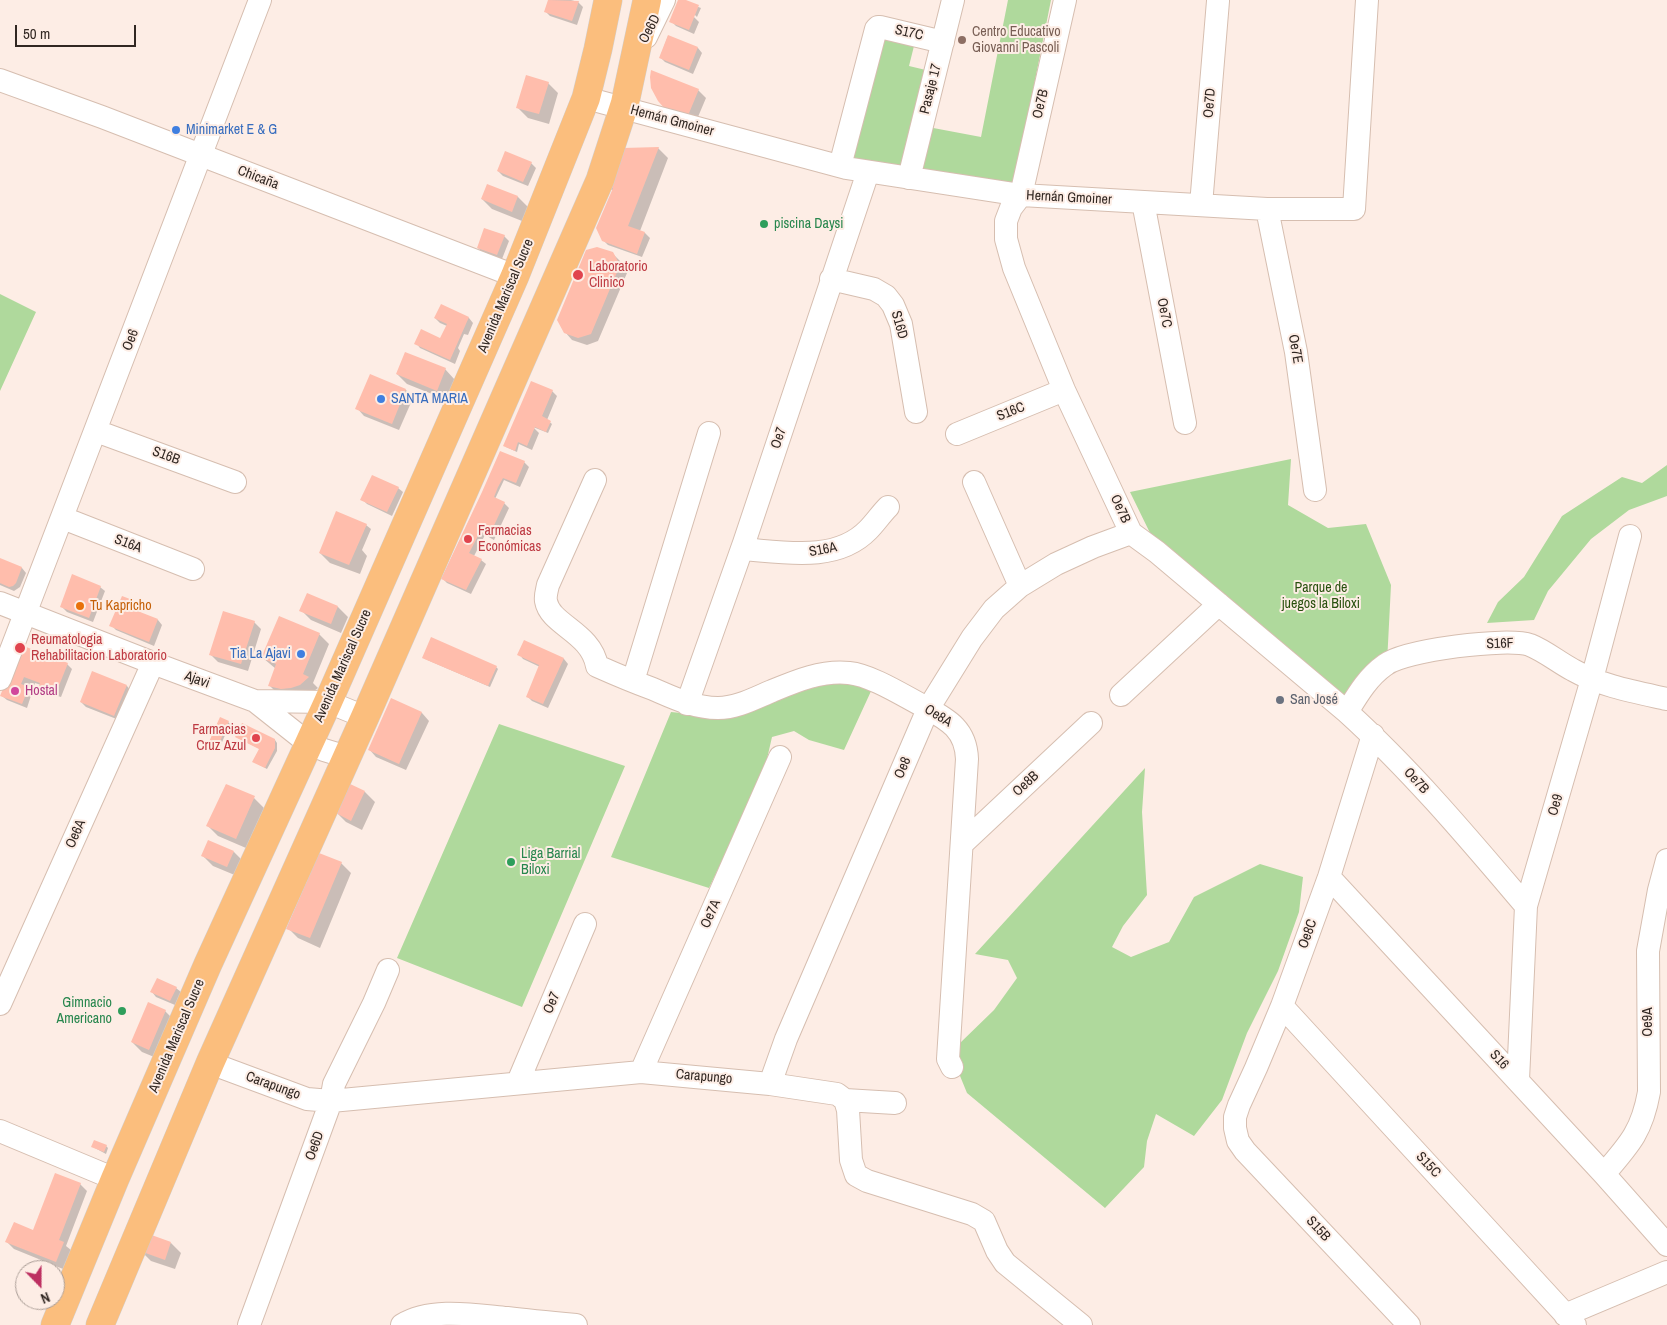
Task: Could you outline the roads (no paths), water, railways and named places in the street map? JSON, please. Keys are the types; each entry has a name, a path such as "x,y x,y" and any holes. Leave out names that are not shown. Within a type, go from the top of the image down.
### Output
{"main road":[{"name":"Avenida Mariscal Sucre","path":"56,1325 115,1179 208,964 328,702 515,276 586,98 608,0"},
{"path":"100,1325 210,1063 365,717 600,180 623,108 647,0"}],"street":[{"name":"Oe6","path":"0,679 260,0"},
{"name":"Oe6D","path":"635,58 664,0"},
{"name":"Pasaje 17","path":"909,178 953,0"},
{"name":"Oe7B","path":"1065,0 1021,195 1011,208 1006,221 1006,240 1014,268 1064,390 1131,533 1158,552 1373,735 1464,833 1526,906"},
{"name":"Hernán Gmoiner","path":"586,98 840,166 1021,195 1267,209 1354,209 1367,0"},
{"name":"Oe7D","path":"1201,205 1218,1"},
{"name":"S17C","path":"840,166 876,29 880,27 943,42"},
{"name":"Chicaña","path":"0,80 102,117 515,276"},
{"name":"Oe7","path":"687,704 742,549 868,172"},
{"name":"Oe7C","path":"1143,202 1185,423"},
{"name":"Oe7E","path":"1267,209 1296,352 1315,490"},
{"name":"S16D","path":"831,279 874,289 886,296 893,305 901,324 916,412"},
{"name":"S16C","path":"957,434 1064,390"},
{"name":"S16B","path":"96,431 235,482"},
{"path":"633,681 709,433"},
{"name":"Oe8A","path":"595,480 548,585 546,599 552,613 590,647 597,666 687,704 719,708 735,706 801,679 828,674 850,673 868,678 928,709 956,727 962,735 967,751 948,1059 952,1068"},
{"path":"974,482 1020,586"},
{"name":"S16A","path":"742,549 806,554 829,551 850,543 867,532 888,506"},
{"name":"S16A","path":"62,518 193,569"},
{"name":"Oe8","path":"770,1084 786,1039 928,709 972,638 994,609 1020,586 1056,564 1093,547 1131,533"},
{"name":"Oe9","path":"1518,1080 1526,906 1592,679 1630,536"},
{"name":"Ajavi","path":"0,603 255,701 308,743 347,757"},
{"path":"1121,696 1219,604"},
{"name":"S16F","path":"1347,712 1371,676 1387,663 1415,653 1512,642 1529,645 1592,679 1633,692 1667,699"},
{"name":"Oe6A","path":"0,1004 153,663"},
{"name":"Ajavi","path":"255,701 328,702 365,717"},
{"name":"Oe8B","path":"962,844 1091,724"},
{"name":"Oe8C","path":"1234,1128 1239,1106 1282,1006 1329,877 1373,735"},
{"name":"Oe7A","path":"641,1072 780,757"},
{"name":"Oe9A","path":"1604,1174 1624,1152 1636,1134 1645,1113 1649,1092 1648,952 1659,890 1667,860"},
{"name":"S16","path":"1329,877 1518,1080 1667,1245"},
{"name":"Oe7","path":"518,1082 585,924"},
{"name":"Oe6D","path":"249,1325 331,1101 334,1084 388,970"},
{"name":"S15C","path":"1282,1006 1570,1320"},
{"name":"Carapungo","path":"210,1063 307,1099 331,1101 641,1072 770,1084 838,1094 845,1100 895,1103"},
{"path":"845,1100 848,1110 851,1160 856,1174 867,1181 972,1214 984,1221 997,1251 1005,1263 1081,1325"},
{"name":"S15B","path":"1234,1128 1238,1141 1245,1151 1409,1325"},
{"path":"0,1131 115,1179"},
{"path":"1570,1320 1667,1272"},
{"path":"402,1325 408,1321 436,1314 467,1320 576,1325"}],"place":[{"name":"Centro Educativo Giovanni Pascoli","path":"962,40"},
{"name":"Minimarket E & G","path":"176,130"},
{"name":"piscina Daysi","path":"764,224"},
{"name":"Laboratorio Clinico","path":"578,275"},
{"name":"SANTA MARIA","path":"381,399"},
{"name":"Farmacias Económicas","path":"468,539"},
{"name":"Tu Kapricho","path":"80,606"},
{"name":"Reumatologia Rehabilitacion Laboratorio","path":"20,648"},
{"name":"Tia La Ajavi","path":"301,654"},
{"name":"Hostal","path":"15,691"},
{"name":"San José","path":"1280,700"},
{"name":"Farmacias Cruz Azul","path":"256,738"},
{"name":"Liga Barrial Biloxi","path":"511,862"},
{"name":"Gimnacio Americano","path":"122,1011"}],"park label":[{"name":"Parque de juegos la Biloxi","path":"1321,596"}]}
